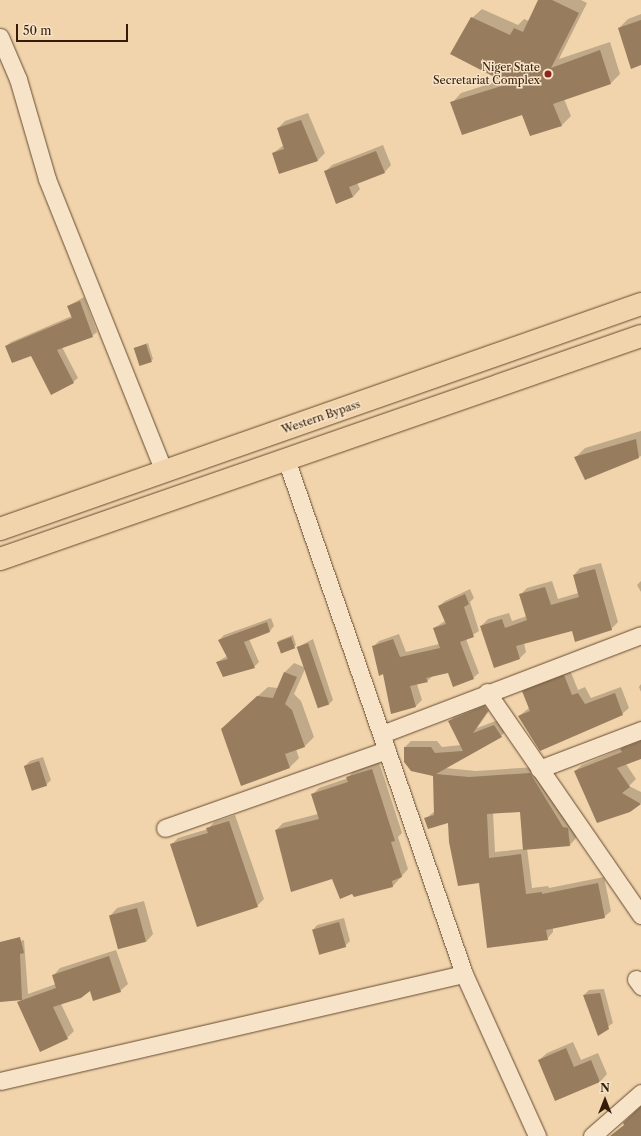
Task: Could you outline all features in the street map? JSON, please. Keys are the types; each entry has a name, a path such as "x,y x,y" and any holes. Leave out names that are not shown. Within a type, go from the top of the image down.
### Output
{"main road":[{"name":"Western Bypass","path":"0,529 641,304"},
{"path":"0,559 641,336"}],"street":[{"path":"0,38 18,79 47,179 164,472"},
{"path":"286,459 464,974 537,1136"},
{"path":"382,734 487,692 641,635"},
{"path":"487,692 641,915"},
{"path":"539,769 641,730"},
{"path":"165,828 387,750"},
{"path":"0,1080 464,974"},
{"path":"592,1136 641,1093"}],"building":[{"name":"Niger State Secretariat Complex","path":"538,0 552,0 579,13 551,68 600,50 611,84 553,104 562,126 530,136 522,115 462,135 450,102 508,84 450,54 471,17 510,35 514,28 523,32"},
{"path":"641,20 641,65 631,69 618,28"},
{"path":"301,120 318,161 279,174 272,153 284,149 277,128"},
{"path":"376,151 385,173 349,187 353,197 336,204 324,171"},
{"path":"80,301 93,337 57,350 74,383 51,395 31,356 12,363 5,346 72,318 67,306"},
{"path":"146,344 152,362 140,366 134,348"},
{"path":"636,439 639,458 585,480 574,457"},
{"path":"595,569 612,630 575,642 572,631 516,646 520,659 494,668 480,626 502,619 505,628 527,620 519,594 545,587 551,605 579,597 573,575"},
{"path":"465,594 469,604 464,607 474,637 460,642 474,679 453,687 448,673 426,678 428,682 410,686 416,707 391,714 383,674 379,676 372,646 393,639 400,657 440,648 433,628 446,624 438,606"},
{"path":"267,622 270,632 244,642 255,668 223,677 216,662 228,659 218,640"},
{"path":"291,637 295,648 281,653 277,642"},
{"path":"308,643 329,704 318,708 297,647"},
{"path":"284,672 297,677 285,704 292,710 305,747 285,754 290,768 241,786 221,729 257,696 273,698"},
{"path":"564,675 572,695 578,693 585,704 615,693 623,715 540,751 518,716 530,711 522,691"},
{"path":"484,706 488,711 473,733 494,725 502,737 436,774 469,777 530,773 563,827 568,828 570,846 523,850 520,812 487,814 489,858 521,854 526,894 542,892 542,894 598,883 605,918 546,930 548,940 487,948 479,883 458,886 449,842 448,823 428,829 424,818 434,815 433,776 411,771 404,762 404,747 431,747 435,753 463,751 448,721"},
{"path":"641,741 641,759 617,768 630,787 622,793 641,804 630,812 597,823 574,771 622,752 620,749"},
{"path":"39,761 47,786 32,791 24,766"},
{"path":"372,769 395,841 391,842 402,877 392,881 393,887 354,897 352,894 340,899 332,879 291,892 275,830 319,819 311,794 348,782 346,777"},
{"path":"229,821 258,907 197,927 170,844 208,833 206,828"},
{"path":"137,908 146,942 118,949 109,916"},
{"path":"339,922 346,947 319,955 312,930"},
{"path":"20,937 24,953 20,954 22,1000 0,1002 0,942"},
{"path":"109,956 121,992 93,1001 90,991 81,998 53,1007 68,1039 40,1052 17,1002 56,988 52,975"},
{"path":"600,993 609,1029 598,1036 583,995"},
{"path":"566,1048 574,1067 591,1060 600,1082 555,1101 538,1060"},
{"path":"641,1106 641,1136 610,1136 624,1125 623,1123"}],"place":[{"name":"Niger State Secretariat Complex","path":"548,74"}]}
